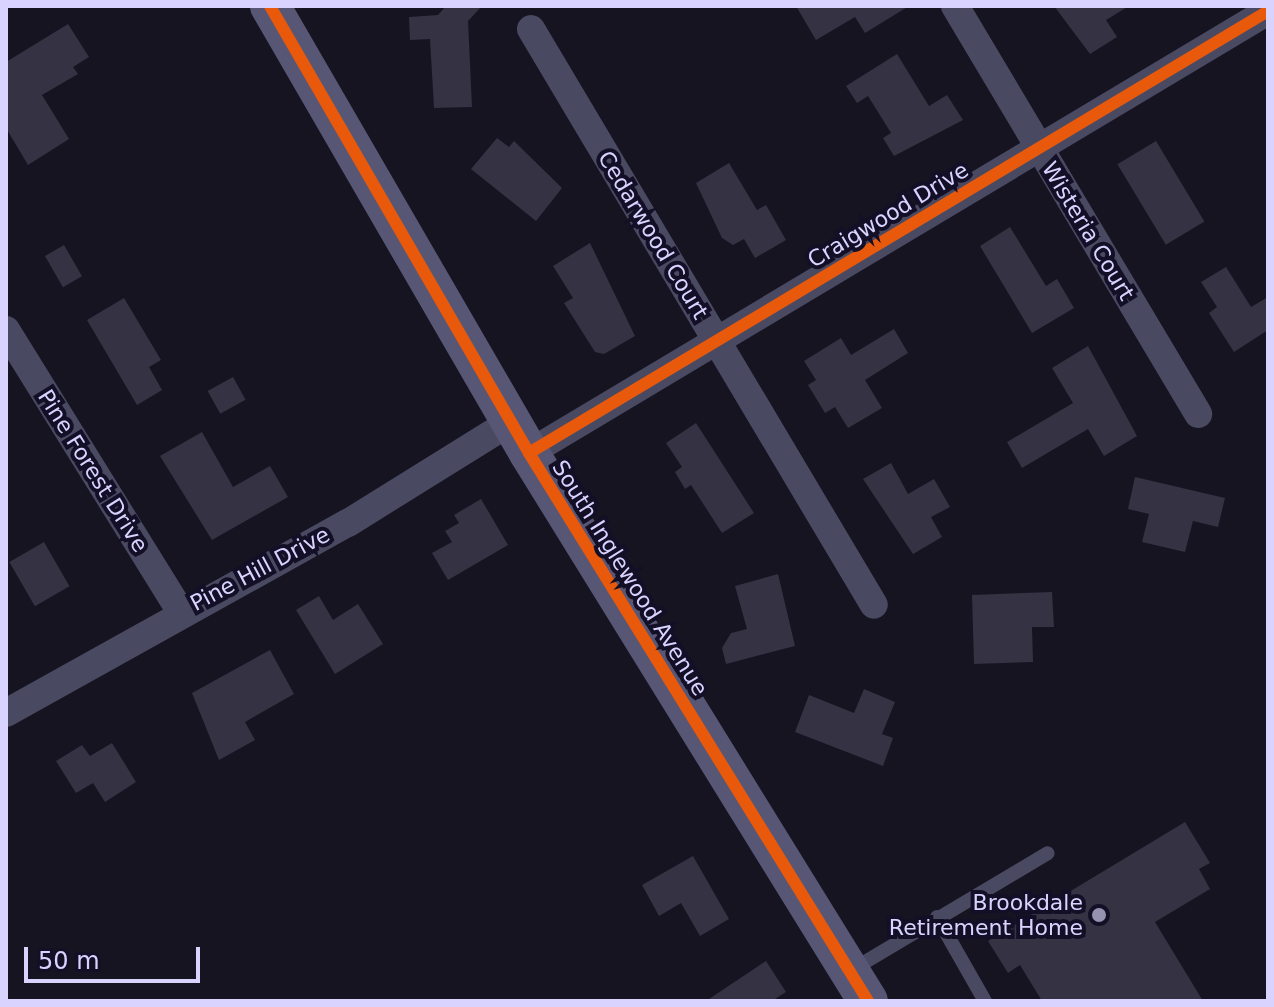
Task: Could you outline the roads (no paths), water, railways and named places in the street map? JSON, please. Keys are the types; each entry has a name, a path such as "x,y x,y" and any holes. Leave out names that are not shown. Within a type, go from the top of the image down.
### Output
{"street":[{"name":"South Inglewood Avenue","path":"270,6 521,437 859,986"},
{"name":"Wisteria Court","path":"955,6 1198,414"},
{"name":"Craigwood Drive","path":"521,437 717,341 1268,11"},
{"name":"Cedarwood Court","path":"531,29 874,605"},
{"name":"Pine Forest Drive","path":"6,330 181,612"},
{"name":"Pine Hill Drive","path":"6,713 181,612 348,523 521,437"}],"lane":[{"path":"859,986 937,917 1048,853"},
{"path":"937,917 985,1001"}],"place":[{"name":"Brookdale Retirement Home","path":"1099,915"}]}
